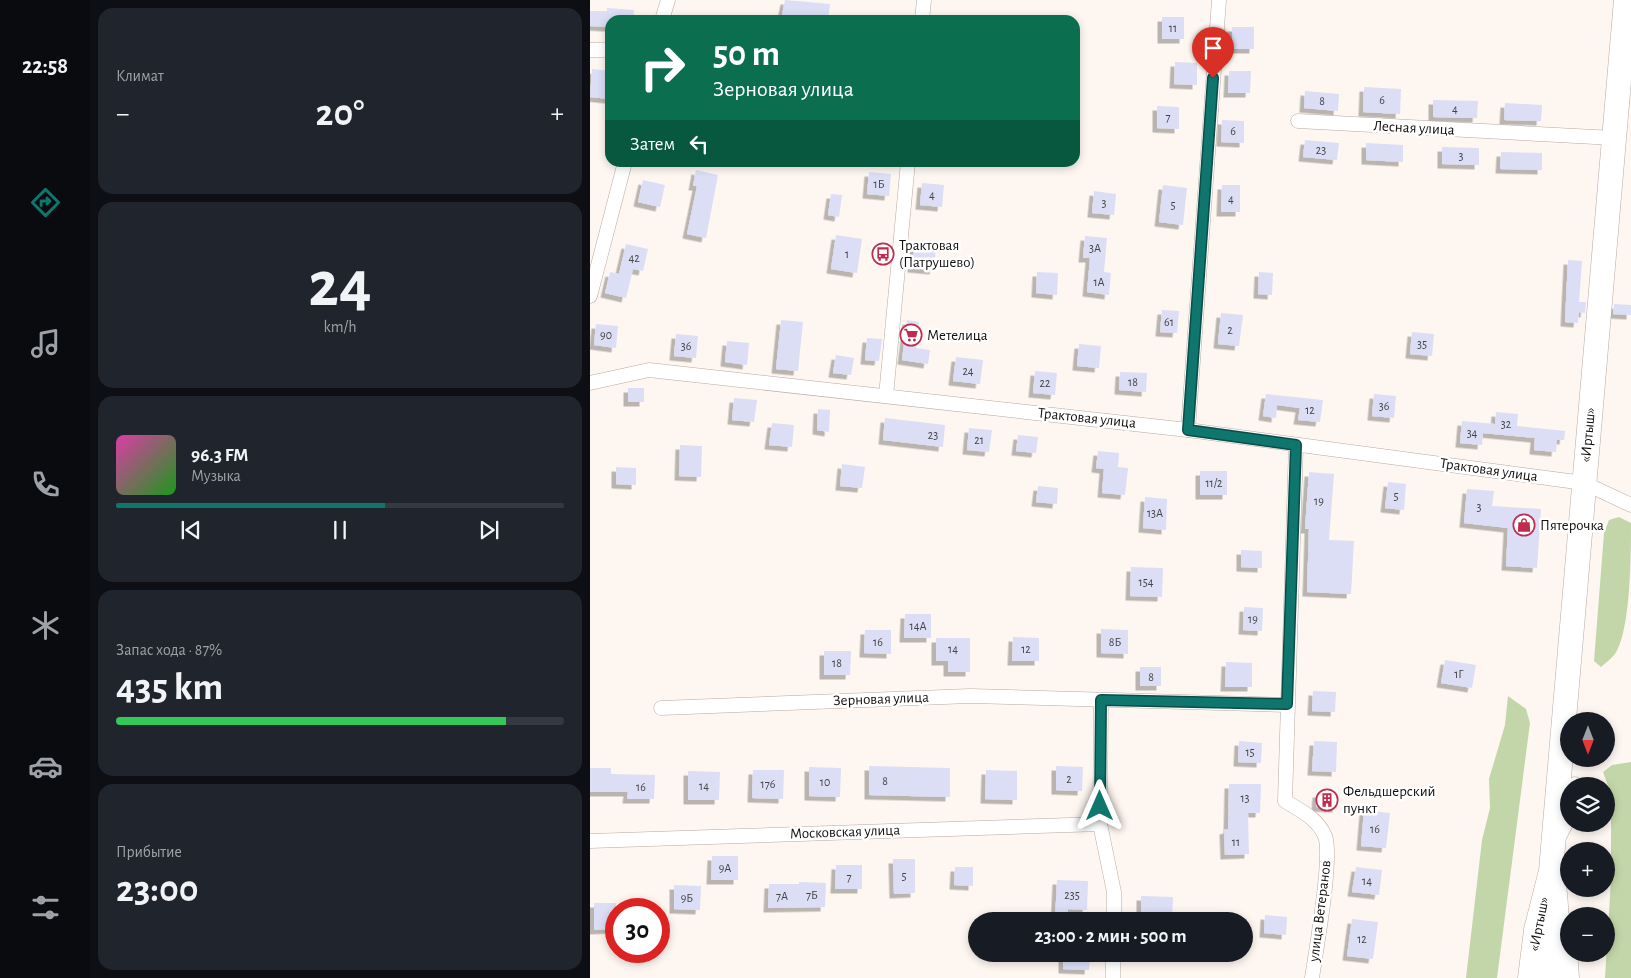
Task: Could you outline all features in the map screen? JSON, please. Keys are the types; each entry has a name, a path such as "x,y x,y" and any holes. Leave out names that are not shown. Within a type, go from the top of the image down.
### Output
{"highway":[{"name":"«Иртыш»","path":"1530,978 1536,930 1551,871 1554,847 1626,0"},
{"name":"«Иртыш»","path":"1551,871 1557,902 1557,932 1552,978"}],"street":[{"path":"664,15 668,0"},
{"path":"922,15 924,0"},
{"path":"1188,430 1219,0"},
{"path":"590,50 605,50"},
{"name":"Лесная улица","path":"1298,121 1614,138"},
{"path":"590,296 624,167"},
{"path":"886,396 908,167"},
{"name":"Трактовая улица","path":"590,383 650,370 1188,430 1584,483 1630,504"},
{"name":"улица Ветеранов","path":"1296,445 1285,801 1313,818 1325,837 1327,861 1312,978"},
{"name":"Зерновая улица","path":"661,708 970,696 1287,704"},
{"path":"1101,700 1100,824 1114,892 1114,912"},
{"name":"Московская улица","path":"590,841 1100,824"},
{"path":"1554,847 1562,832"},
{"path":"1557,902 1567,934 1570,978"},
{"path":"1113,962 1113,978"}],"green space":[{"path":"1619,517 1631,523 1627,610 1620,643 1615,654 1601,667 1594,661 1604,533 1609,520"},
{"path":"1508,696 1526,709 1530,723 1497,978 1466,978 1482,840 1490,808 1489,779 1505,725"},
{"path":"1631,762 1631,978 1605,978 1606,962 1615,962 1615,907 1609,907 1610,897 1615,897 1615,842 1611,842 1611,832 1615,832 1615,777 1605,777 1603,772 1608,768 1615,768 1615,765"}],"building":[{"path":"785,0 830,4 829,15 782,15"},
{"path":"607,8 634,10 634,15 605,15 605,27 590,26 590,11 607,11"},
{"path":"1162,17 1184,17 1184,39 1162,39"},
{"path":"1232,27 1254,27 1254,49 1232,49"},
{"path":"1175,62 1197,63 1197,85 1174,84"},
{"path":"592,69 605,70 605,98 590,97"},
{"path":"1229,71 1251,71 1250,93 1228,93"},
{"path":"1364,87 1401,89 1400,114 1363,112"},
{"path":"1305,91 1339,94 1338,111 1304,108"},
{"path":"1433,100 1478,101 1477,118 1433,117"},
{"path":"1505,103 1542,105 1541,121 1504,120"},
{"path":"1157,106 1179,107 1179,129 1157,128"},
{"path":"1222,120 1244,121 1244,143 1221,142"},
{"path":"1305,140 1339,143 1337,160 1303,157"},
{"path":"1366,143 1403,145 1403,162 1366,160"},
{"path":"1442,147 1479,148 1479,165 1442,164"},
{"path":"1501,152 1542,153 1542,170 1500,169"},
{"path":"696,170 718,175 706,238 687,234 697,186 693,186"},
{"path":"869,172 891,174 889,196 867,194"},
{"path":"643,180 665,185 660,207 638,202"},
{"path":"922,183 944,185 942,207 920,205"},
{"path":"1163,185 1187,188 1183,225 1159,222"},
{"path":"1222,185 1240,185 1240,212 1221,212"},
{"path":"1094,191 1116,194 1114,215 1092,213"},
{"path":"831,194 842,195 839,217 828,215"},
{"path":"836,235 862,239 857,273 831,269"},
{"path":"1085,236 1107,238 1104,272 1111,273 1109,295 1087,292 1090,258 1083,258"},
{"path":"626,244 648,249 643,271 633,269 626,298 605,293 610,272 619,274"},
{"path":"914,246 936,248 934,270 912,268"},
{"path":"1568,260 1582,261 1579,302 1586,302 1585,313 1579,312 1578,323 1565,322"},
{"path":"1037,272 1058,273 1057,295 1036,293"},
{"path":"1259,272 1273,273 1272,295 1258,294"},
{"path":"1614,304 1631,305 1631,315 1613,314"},
{"path":"1162,310 1179,311 1177,333 1160,332"},
{"path":"1221,313 1243,315 1239,346 1218,344"},
{"path":"781,320 803,322 798,371 776,369"},
{"name":"Метелица","path":"907,320 919,322 916,348 930,350 928,364 902,360"},
{"path":"596,324 618,326 616,348 594,345"},
{"path":"1412,332 1434,334 1432,356 1410,354"},
{"path":"676,334 698,336 696,358 674,356"},
{"path":"867,338 882,339 879,361 865,360"},
{"path":"727,341 749,343 747,365 725,362"},
{"path":"1079,344 1101,346 1099,368 1077,366"},
{"path":"836,355 854,358 851,375 833,373"},
{"path":"956,357 983,360 980,384 953,381"},
{"path":"1035,371 1057,373 1055,395 1033,393"},
{"path":"1120,372 1147,373 1146,392 1119,390"},
{"path":"628,388 644,388 644,402 628,402"},
{"path":"1266,394 1323,400 1320,422 1298,420 1300,408 1277,405 1276,418 1263,416"},
{"path":"1374,394 1396,396 1394,418 1372,416"},
{"path":"734,398 757,400 754,422 732,420"},
{"path":"818,409 830,410 829,432 817,430"},
{"path":"1496,412 1518,414 1517,426 1565,431 1564,440 1557,440 1556,452 1534,450 1535,438 1483,433 1482,445 1460,443 1462,421 1495,424"},
{"path":"885,418 945,425 943,447 883,440"},
{"path":"772,423 794,425 792,447 769,445"},
{"path":"969,428 992,430 989,452 967,450"},
{"path":"1018,435 1038,437 1036,453 1016,451"},
{"path":"680,445 702,446 701,477 679,476"},
{"path":"1098,451 1119,453 1118,467 1128,468 1125,495 1102,493 1104,469 1096,468"},
{"path":"842,464 865,467 862,488 840,486"},
{"path":"616,467 636,468 636,485 616,484"},
{"path":"1200,471 1227,471 1227,495 1200,495"},
{"path":"1309,472 1334,474 1329,540 1354,541 1351,594 1307,592 1309,529 1305,529"},
{"path":"1388,482 1406,484 1404,510 1385,508"},
{"path":"1038,486 1058,488 1057,504 1036,502"},
{"path":"1467,489 1494,491 1492,506 1541,509 1537,568 1506,566 1508,528 1464,523"},
{"path":"1145,497 1167,499 1166,530 1143,528"},
{"path":"1241,550 1262,551 1262,568 1241,567"},
{"path":"1131,567 1163,568 1162,597 1130,596"},
{"path":"1244,607 1263,608 1262,631 1243,630"},
{"path":"905,614 931,614 931,638 904,638"},
{"path":"1101,629 1128,630 1128,654 1101,653"},
{"path":"865,630 891,630 891,654 864,653"},
{"path":"1013,637 1039,638 1039,661 1012,661"},
{"path":"936,638 970,638 970,672 948,672 948,661 936,661"},
{"path":"824,651 851,651 850,675 824,675"},
{"path":"1445,660 1476,665 1472,688 1441,683"},
{"path":"1226,662 1252,663 1252,687 1225,687"},
{"path":"1140,667 1161,667 1161,686 1140,686"},
{"path":"1313,691 1336,692 1335,712 1312,711"},
{"path":"1239,741 1262,743 1261,763 1238,762"},
{"path":"1314,741 1337,742 1336,772 1312,771"},
{"path":"869,766 950,768 950,797 869,795"},
{"path":"1056,766 1083,767 1082,791 1056,790"},
{"path":"809,767 841,768 840,797 809,796"},
{"path":"590,768 611,768 611,774 655,775 654,799 627,799 628,792 590,792"},
{"path":"753,770 784,770 783,799 752,798"},
{"path":"986,770 1017,771 1017,800 985,799"},
{"path":"688,771 720,772 719,800 688,800"},
{"path":"1229,784 1261,784 1260,813 1248,813 1249,854 1225,855 1224,830 1228,829"},
{"name":"Фельдшерский пункт","path":"1317,793 1338,794 1337,808 1316,807"},
{"path":"1364,810 1390,813 1386,848 1361,846"},
{"path":"712,856 738,856 738,880 711,880"},
{"path":"893,859 915,859 915,893 894,894"},
{"path":"836,865 862,865 862,889 835,889"},
{"path":"955,867 973,867 973,886 954,885"},
{"path":"1356,867 1382,870 1379,895 1352,892"},
{"path":"1057,880 1088,881 1087,910 1068,909 1068,912 1055,912"},
{"path":"799,882 826,883 825,907 768,908 769,884 799,884"},
{"path":"674,885 701,886 700,910 674,909"},
{"path":"1141,896 1173,897 1172,912 1141,912"},
{"path":"594,903 605,903 605,930 594,930"},
{"path":"1265,915 1287,917 1286,935 1264,933"},
{"path":"1352,919 1378,922 1373,959 1347,956"},
{"path":"1063,962 1090,962 1089,970 1063,969"}],"place":[{"name":"Трактовая (Патрушево)","path":"883,254"},
{"name":"Метелица","path":"911,335"},
{"name":"Пятерочка","path":"1524,525"},
{"name":"Фельдшерский пункт","path":"1327,800"}],"route":[{"path":"1100,806 1101,700 1287,704 1296,445 1188,430 1213,78"}]}
